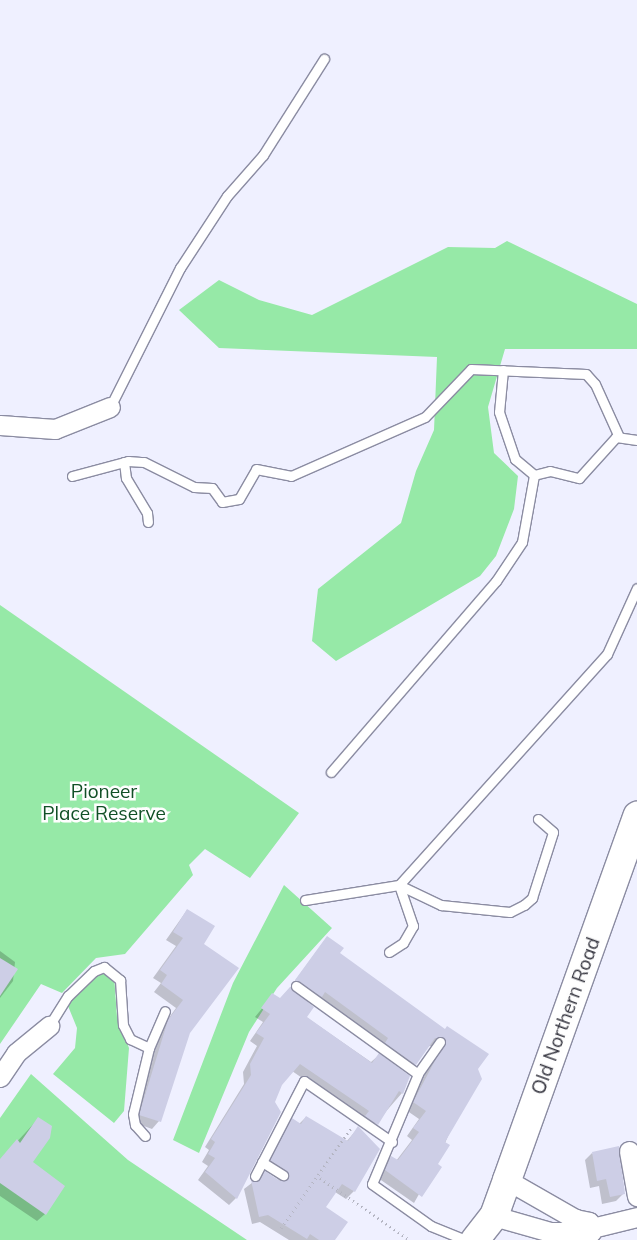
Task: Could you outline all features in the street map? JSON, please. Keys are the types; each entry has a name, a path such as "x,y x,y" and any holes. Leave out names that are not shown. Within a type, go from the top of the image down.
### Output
{"main road":[{"name":"Old Northern Road","path":"475,1240 493,1228 507,1180 637,816"}],"street":[{"path":"0,425 55,429 110,407"},
{"path":"0,1077 16,1053 49,1026"},
{"path":"629,1151 637,1196"},
{"path":"507,1180 580,1232"},
{"path":"493,1228 580,1232 637,1216"}],"lane":[{"path":"110,407 180,268 227,196 263,155 324,59"},
{"path":"72,476 124,462 144,462 194,487 212,488 222,502 239,499 256,469 291,476 425,417 471,369 586,374 595,384 619,437"},
{"path":"503,370 499,412 514,459 534,475"},
{"path":"534,475 550,471 579,478 599,452 619,437 637,440"},
{"path":"124,462 126,478 147,513 148,522"},
{"path":"331,772 496,580 522,542 534,475"},
{"path":"399,884 607,654 637,588"},
{"path":"305,900 399,884 441,905 510,912 532,898 553,832 538,819"},
{"path":"389,952 403,943 413,926 399,884"},
{"path":"49,1026 68,996 94,971 104,967 120,980 126,1033 149,1048"},
{"path":"296,986 418,1074"},
{"path":"146,1136 134,1125 133,1114 149,1048 165,1011"},
{"path":"440,1042 418,1074 392,1142 372,1184 431,1226 466,1240"},
{"path":"255,1176 304,1082 392,1142"},
{"path":"262,1162 283,1175"}],"path":[{"path":"281,1228 320,1178 358,1118"},
{"path":"320,1178 410,1240"}],"green space":[{"path":"507,241 637,304 637,349 505,349 488,407 494,453 518,476 514,509 496,556 480,576 336,661 312,641 318,589 401,523 416,471 434,430 437,357 219,348 179,310 219,280 259,300 312,315 448,247 495,248"},
{"name":"Pioneer Place Reserve","path":"0,605 299,813 250,878 205,849 189,865 193,875 125,954 96,958 62,993 41,984 0,1044"},
{"path":"284,885 332,928 277,988 249,1032 199,1153 173,1140 233,983"},
{"path":"90,971 114,975 117,1017 129,1048 124,1111 114,1123 53,1074 75,1048 77,1028 68,1006"},
{"path":"31,1074 128,1160 247,1240 0,1240 0,1118"}],"building":[{"path":"187,909 215,926 204,944 239,968 190,1033 161,1122 139,1115 168,1020 183,1000 161,984 167,975 160,970 183,938 173,932"},
{"path":"327,936 344,948 340,953 445,1029 447,1026 489,1054 478,1069 482,1079 445,1142 450,1145 438,1164 442,1167 422,1197 385,1170 391,1156 398,1160 419,1132 413,1128 426,1111 413,1102 446,1040 435,1038 416,1065 385,1043 388,1038 325,992 322,997 295,980"},
{"path":"0,958 18,969 0,996"},
{"path":"290,987 314,1007 307,1017 372,1063 379,1053 410,1076 403,1094 399,1091 378,1125 365,1116 369,1111 300,1064 282,1085 275,1102 281,1112 237,1199 205,1172 215,1158 208,1154 215,1142 211,1139 251,1075 250,1064 264,1038 256,1033 270,1014 261,1008 272,993 280,998"},
{"path":"306,1116 348,1141 358,1126 380,1149 355,1192 342,1184 326,1207 348,1222 335,1240 319,1240 310,1234 307,1239 268,1215 259,1217 251,1180 259,1181 265,1171 280,1181 288,1179 288,1172 270,1160 292,1118 301,1124"},
{"path":"38,1117 52,1126 50,1138 33,1162 65,1186 46,1215 0,1183 0,1159 17,1139 20,1143"},
{"path":"619,1146 625,1194 610,1197 606,1179 597,1181 592,1152"}]}
